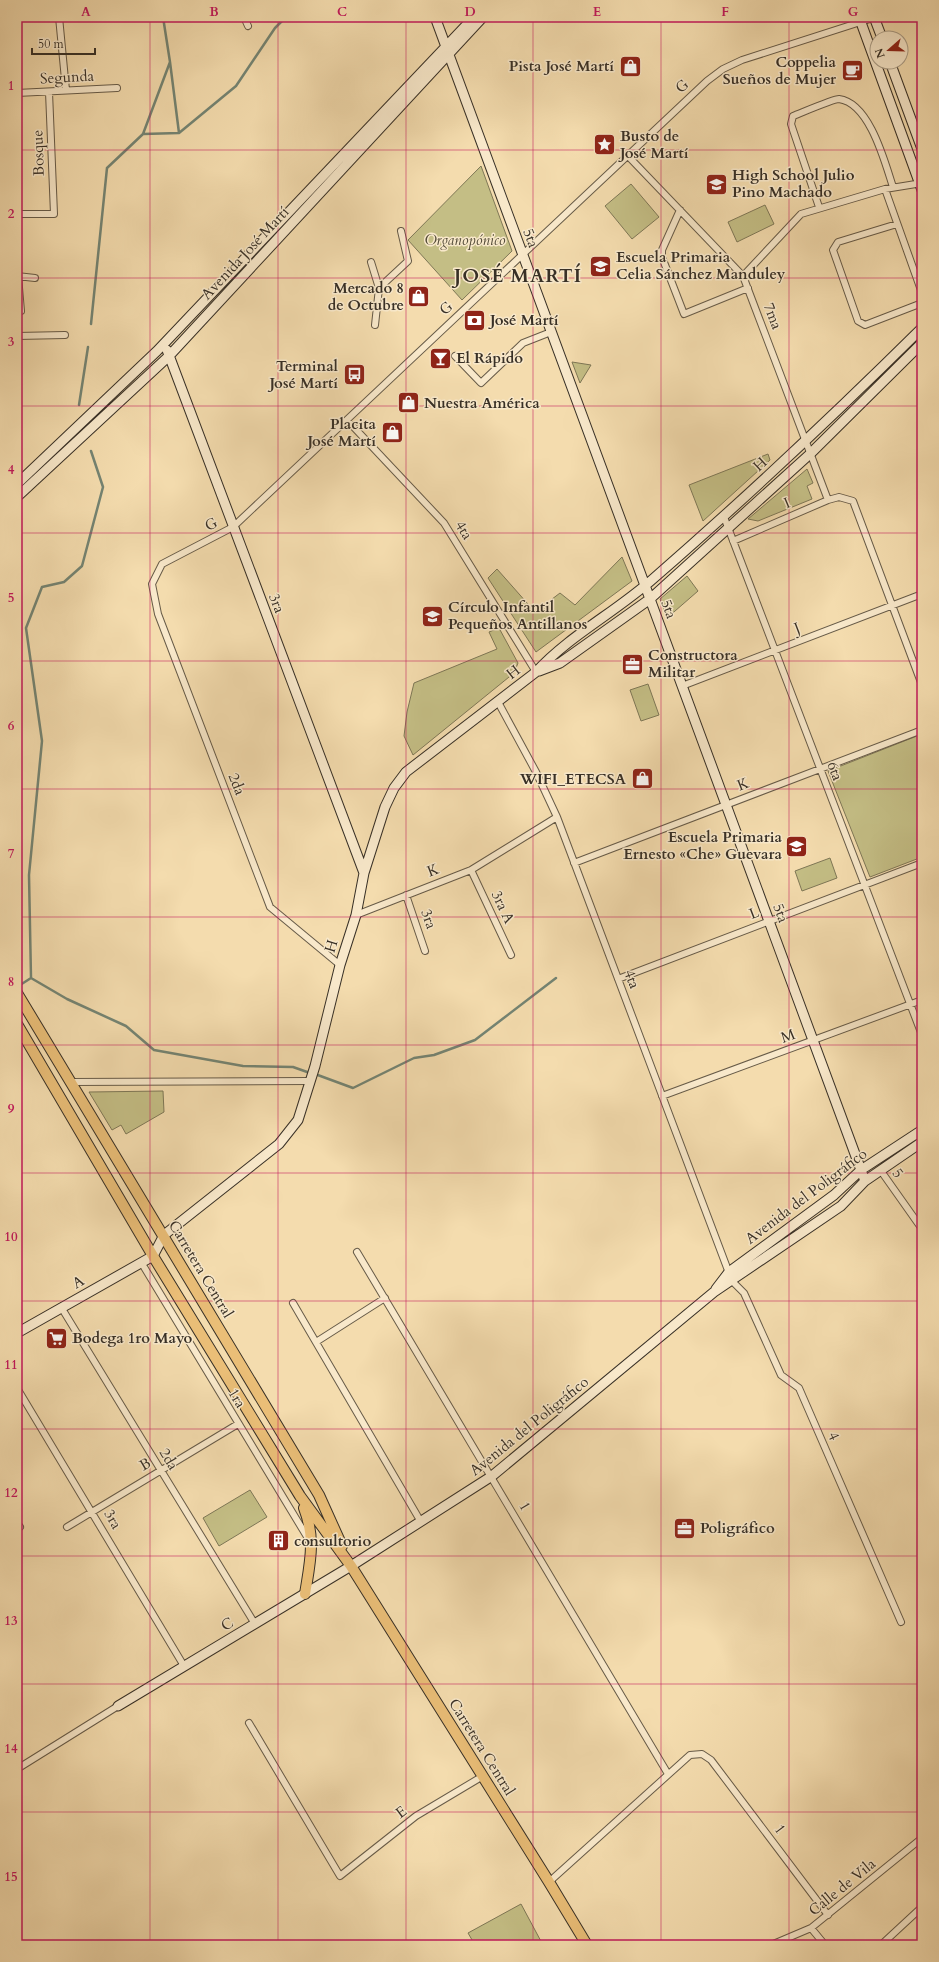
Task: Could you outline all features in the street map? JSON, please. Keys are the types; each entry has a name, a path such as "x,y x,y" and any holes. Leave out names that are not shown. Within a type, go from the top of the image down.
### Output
{"main road":[{"name":"Carretera Central","path":"19,997 164,1235 319,1495 351,1566"},
{"name":"Carretera Central","path":"17,1024 153,1256 300,1496 351,1566 587,1945"},
{"path":"300,1496 310,1523 313,1546 305,1594"}],"street":[{"path":"59,17 66,90"},
{"path":"244,17 248,26"},
{"path":"434,17 447,50"},
{"name":"Avenida José Martí","path":"17,497 169,356 447,50 474,17"},
{"name":"Avenida José Martí","path":"17,484 164,344 447,50 483,17"},
{"path":"875,17 879,30"},
{"name":"G","path":"152,584 162,564 233,527 707,81 723,69 742,60 860,20 875,17"},
{"path":"743,276 801,214 819,207 893,187 921,185 860,20"},
{"name":"5ta","path":"447,50 866,1181"},
{"path":"893,70 922,149"},
{"name":"Segunda","path":"17,93 117,88"},
{"name":"Bosque","path":"17,214 54,214 49,92"},
{"path":"819,207 791,124 793,116 838,99 852,103 872,127 893,187"},
{"name":"7ma","path":"627,155 743,276 828,500"},
{"path":"885,189 922,293"},
{"path":"680,210 662,250 662,257 684,314 748,288"},
{"path":"897,224 838,242 833,250 858,321 865,325 922,303"},
{"path":"379,288 408,261 401,230"},
{"path":"371,262 379,288 374,325"},
{"path":"21,311 18,276 35,278"},
{"name":"H","path":"164,1235 284,1139 298,1120 315,1066 340,965 356,915 364,873 384,807 394,788 406,772 536,672 553,654 645,586 724,517 806,441 922,328"},
{"path":"455,356 481,383 523,343 551,332"},
{"path":"17,336 66,335"},
{"name":"H","path":"536,672 560,663 650,599 810,454 922,343"},
{"name":"3ra","path":"164,344 364,873"},
{"name":"4ta","path":"346,420 444,523 536,672"},
{"name":"I","path":"733,541 828,500 839,497 853,501 892,606"},
{"name":"6ta","path":"724,517 922,1035"},
{"name":"2da","path":"152,584 158,614 270,907 340,965"},
{"name":"J","path":"682,686 922,594"},
{"path":"892,606 922,685"},
{"name":"4ta","path":"498,702 536,772 557,817 728,1272"},
{"name":"K","path":"574,863 922,730"},
{"name":"K","path":"356,915 471,870 557,817"},
{"name":"L","path":"618,979 922,863"},
{"name":"3ra A","path":"471,870 510,955"},
{"name":"3ra","path":"406,895 425,951"},
{"name":"M","path":"662,1096 922,1000"},
{"path":"70,1082 310,1081"},
{"name":"Avenida del Poligráfico","path":"714,1292 728,1272 834,1195 861,1170 922,1130"},
{"name":"Avenida del Poligráfico","path":"351,1566 492,1476 714,1292 841,1206 866,1181 922,1142"},
{"name":"5","path":"881,1171 922,1229"},
{"path":"153,1256 164,1235"},
{"name":"1","path":"357,1252 492,1476 668,1774 690,1755 702,1754 711,1760 828,1915"},
{"name":"A","path":"17,1333 153,1256"},
{"name":"1ra","path":"141,1262 313,1546"},
{"name":"4","path":"728,1272 732,1281 744,1293 781,1375 799,1388 901,1622"},
{"path":"316,1342 385,1298"},
{"path":"293,1303 421,1522"},
{"name":"2da","path":"61,1307 255,1624"},
{"name":"3ra","path":"17,1388 184,1666"},
{"name":"B","path":"67,1527 238,1424"},
{"name":"C","path":"118,1706 351,1566"},
{"path":"17,1769 118,1706"},
{"name":"E","path":"249,1723 340,1876 416,1816 483,1776"},
{"path":"549,1882 668,1774"},
{"name":"Calle de Vila","path":"771,1945 811,1928 922,1838"},
{"path":"881,1945 922,1907"},
{"path":"811,1928 825,1945"}],"green space":[{"name":"Organopónico","path":"481,166 512,251 462,300 408,240"},
{"path":"631,184 659,217 632,239 605,206"},
{"path":"765,205 774,224 737,242 728,222"},
{"path":"572,362 591,365 580,383"},
{"path":"768,454 770,460 703,521 689,485"},
{"path":"807,469 813,483 807,486 812,499 758,521 748,519"},
{"path":"622,557 632,581 536,652 488,578 497,569 535,612 560,593 575,605"},
{"path":"687,576 698,591 667,618 660,599"},
{"path":"499,628 518,663 514,673 413,755 404,736 407,712 414,683 497,649 489,632"},
{"path":"648,684 659,715 641,721 630,690"},
{"path":"922,734 922,857 870,877 828,771"},
{"path":"830,858 837,878 802,891 795,871"},
{"path":"163,1091 164,1112 126,1134 121,1125 112,1130 89,1092"},
{"path":"250,1490 267,1517 219,1546 203,1518"},
{"path":"521,1904 543,1945 475,1945 468,1933"}],"waterway":[{"path":"91,324 107,168 143,134 170,62 163,17"},
{"path":"143,134 179,133 236,86 275,28 286,17"},
{"path":"170,62 179,133"},
{"path":"79,405 88,347"},
{"path":"17,987 31,978 29,875 42,741 26,628 42,587 64,582 82,566 103,487 91,451"},
{"path":"31,978 67,999 126,1026 154,1050 243,1066 293,1067 310,1073"},
{"path":"315,1074 353,1088 414,1058 434,1055 475,1040 556,978"}],"place":[{"name":"Pista José Martí","path":"630,66"},
{"name":"Coppelia Sueños de Mujer","path":"852,71"},
{"name":"Busto de José Martí","path":"605,145"},
{"name":"High School Julio Pino Machado","path":"716,184"},
{"name":"Escuela Primaria Celia Sánchez Manduley","path":"600,266"},
{"name":"Mercado 8 de Octubre","path":"419,297"},
{"name":"José Martí","path":"475,320"},
{"name":"El Rápido","path":"441,358"},
{"name":"Terminal José Martí","path":"354,375"},
{"name":"Nuestra América","path":"409,403"},
{"name":"Placita José Martí","path":"392,433"},
{"name":"Círculo Infantil Pequeños Antillanos","path":"432,616"},
{"name":"Constructora Militar","path":"632,664"},
{"name":"WIFI_ETECSA","path":"642,779"},
{"name":"Escuela Primaria Ernesto «Che» Guevara","path":"797,846"},
{"name":"Bodega 1ro Mayo","path":"57,1338"},
{"name":"Poligráfico","path":"684,1528"},
{"name":"consultorio","path":"278,1541"}],"district":[{"name":"JOSÉ MARTÍ","path":"518,276"}]}
